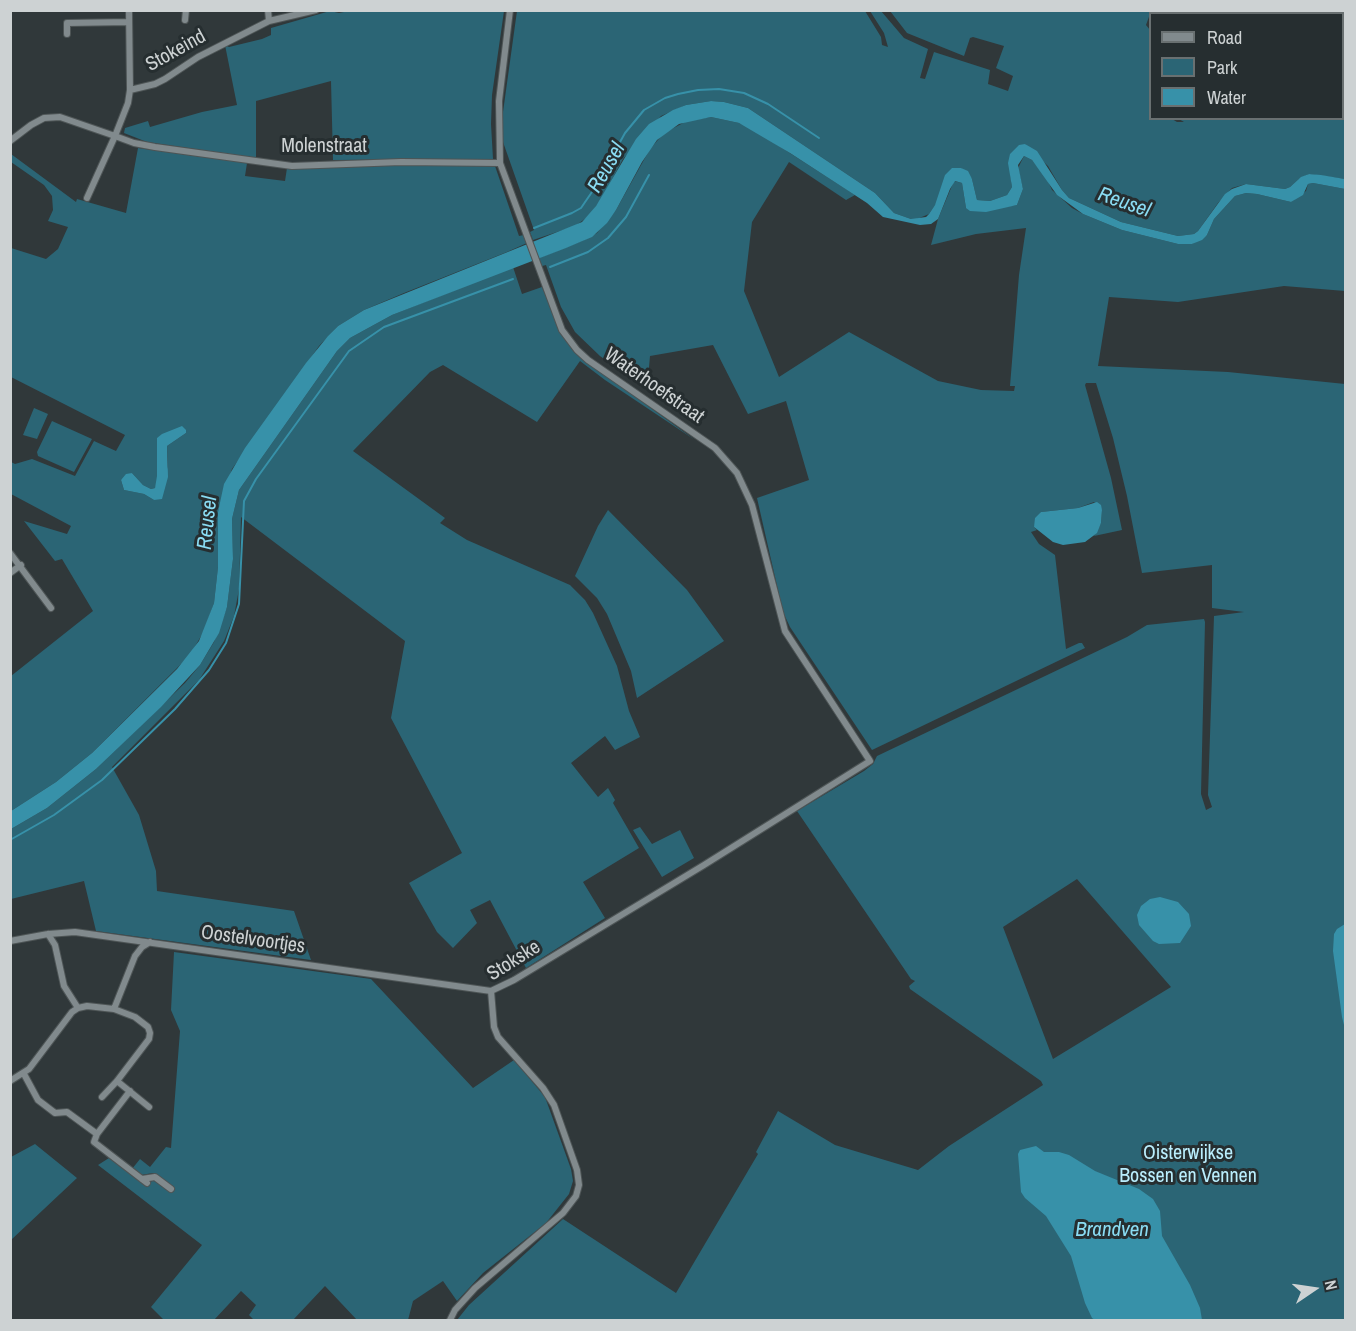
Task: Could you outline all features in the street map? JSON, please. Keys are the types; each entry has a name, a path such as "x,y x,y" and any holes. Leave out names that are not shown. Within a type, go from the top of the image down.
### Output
{"street":[{"path":"87,198 128,103 130,90 129,10"},
{"path":"185,20 186,10"},
{"path":"268,10 269,21"},
{"name":"Stokeind","path":"130,90 165,79 207,52 269,21 316,10"},
{"name":"Waterhoefstraat","path":"510,10 499,101 500,163 562,330 588,360 715,448 737,472 752,505 785,631 870,761"},
{"path":"67,34 67,22 129,22"},
{"name":"Molenstraat","path":"10,141 44,118 60,117 134,143 292,166 401,162 500,163"},
{"path":"10,553 51,608"},
{"path":"10,573 21,566"},
{"name":"Stokske","path":"450,1320 455,1310 476,1288 563,1213 576,1196 579,1185 577,1170 554,1105 543,1088 498,1037 494,1027 491,992 704,865 870,761"},
{"name":"Oostelvoortjes","path":"10,941 75,932 491,992"},
{"path":"48,934 56,945 64,986 78,1008"},
{"path":"114,1009 135,956 142,947 150,942"},
{"path":"10,1081 24,1074 72,1012 87,1006 114,1009 135,1017 148,1028 150,1033 149,1039 102,1097"},
{"path":"24,1074 38,1100 55,1113 67,1112 97,1134"},
{"path":"117,1081 149,1107"},
{"path":"130,1090 97,1134 94,1142 145,1181 155,1177 171,1189"}],"green space":[{"path":"354,10 504,11 492,95 493,159 333,160 331,81 256,101 256,158 147,142 124,133 125,128 148,121 150,127 237,105 225,45 229,47 262,39 271,35 271,28 330,11 339,13"},
{"path":"517,11 865,11 881,37 882,45 888,47 884,33 870,11 881,11 904,38 928,49 920,78 925,79 934,52 990,70 988,84 1008,91 1013,76 996,68 1004,46 973,37 970,38 964,56 907,33 890,11 1345,11 1345,179 1309,174 1285,189 1246,184 1232,188 1194,234 1178,236 1121,222 1069,198 1048,166 1025,144 1010,171 1012,187 1007,195 990,201 977,200 972,179 961,168 929,214 911,219 894,213 875,193 748,108 711,101 686,105 661,116 623,159 602,198 589,216 575,226 533,240 530,232 534,230 503,142 503,112"},
{"name":"Oisterwijkse Bossen en Vennen","path":"711,117 751,128 855,195 846,200 789,162 752,222 744,291 779,377 849,332 938,381 981,390 1014,391 1015,386 1010,386 1019,275 1026,228 976,234 931,245 938,219 954,181 962,183 966,208 1017,205 1023,189 1018,168 1024,156 1032,160 1047,179 1052,190 1072,208 1122,230 1178,244 1192,244 1207,235 1214,219 1235,196 1246,193 1257,194 1291,202 1306,191 1308,184 1345,189 1345,291 1284,286 1178,302 1109,297 1098,366 1228,372 1345,384 1345,1320 457,1320 469,1305 563,1219 676,1293 758,1154 756,1152 778,1111 835,1145 918,1170 949,1146 1043,1085 1041,1081 910,989 909,986 915,981 911,979 797,811 864,771 873,764 877,756 1127,637 1147,625 1204,619 1201,794 1206,810 1212,807 1208,795 1214,616 1244,612 1212,608 1212,565 1142,573 1113,438 1096,383 1085,385 1111,478 1122,530 1094,536 1101,523 1102,510 1094,502 1078,508 1041,512 1034,527 1037,530 1031,532 1039,544 1055,555 1066,649 1079,643 1082,643 1085,648 872,750 790,627 783,612 757,498 809,480 786,401 748,414 713,345 650,356 647,390 600,356 575,332 561,307 546,265 542,266 539,258 597,233 616,210 650,149 664,133 687,121","holes":["1077,879 1171,987 1053,1059 1003,927"]},
{"path":"138,148 247,163 245,176 285,181 287,168 391,165 495,166 519,236 524,235 527,243 364,310 338,326 319,346 232,469 218,512 218,567 214,603 204,631 190,655 92,753 56,782 11,811 11,676 93,611 62,559 55,561 24,521 67,534 71,526 11,494 11,462 15,464 32,459 75,476 94,441 116,451 125,435 11,377 11,248 46,259 58,249 68,227 48,221 53,210 52,196 44,185 11,162 11,154 76,202 77,199 126,213","holes":["186,433 167,446 168,467 154,500 144,494 124,490 121,480 132,473 143,485 151,489 155,488 157,484 157,438"]},
{"path":"513,267 522,294 542,287 559,329 580,357 695,440 580,361 537,422 443,365 430,372 353,451 445,518 440,523 467,540 570,585 585,600 593,613 617,666 629,711 640,737 615,750 605,736 571,763 598,797 608,788 615,800 613,803 639,848 583,882 605,918 526,968 490,900 470,910 477,923 453,948 437,932 409,883 462,853 391,718 405,641 241,517 239,589 234,616 224,641 199,680 112,767 139,815 156,871 157,891 294,911 311,960 96,931 84,881 11,899 11,829 47,808 96,769 185,683 200,665 214,642 227,607 233,559 232,519 239,490 337,351 350,338 392,315"},
{"path":"34,408 48,414 37,439 23,435"},
{"path":"52,421 92,439 74,472 38,456 37,452"},
{"path":"608,510 687,590 724,641 637,698 631,671 607,614 597,598 575,576"},
{"path":"640,827 652,844 680,830 694,858 662,877 633,830"},
{"path":"174,952 371,979 473,1088 514,1060 545,1097 571,1169 573,1181 569,1194 546,1223 483,1273 457,1301 443,1281 413,1301 408,1320 357,1320 325,1286 293,1320 254,1320 249,1315 256,1305 241,1291 214,1320 164,1320 151,1307 202,1245 98,1165 109,1158 146,1186 153,1180 167,1190 168,1184 153,1173 141,1175 132,1169 140,1159 150,1167 166,1147 171,1148 180,1031 171,1010"},
{"path":"35,1144 77,1178 11,1240 11,1157"}],"water":[{"path":"711,101 748,108 875,193 894,213 911,219 926,217 929,214 935,205 945,175 952,168 968,171 977,200 990,201 1007,195 1012,187 1008,163 1010,154 1019,145 1025,144 1037,151 1069,198 1121,222 1178,236 1194,234 1198,231 1225,194 1246,184 1285,189 1309,174 1345,179 1345,189 1308,184 1303,195 1291,202 1257,194 1246,193 1235,196 1214,219 1207,235 1202,240 1192,244 1178,244 1122,230 1083,214 1057,195 1032,160 1024,156 1018,165 1023,189 1017,205 986,212 970,211 966,208 962,183 955,181 938,219 931,224 920,225 883,217 867,203 739,123 711,117 679,124 657,140 642,162 616,210 607,223 592,237 392,315 350,338 337,351 239,490 232,519 233,559 227,607 219,633 200,665 161,707 96,769 47,808 11,829 11,811 56,782 92,753 177,669 199,641 214,603 218,567 218,512 224,484 245,448 328,336 338,326 364,310 582,222 596,206 636,139 649,124 686,105"},
{"path":"182,426 186,433 167,446 168,477 162,499 154,500 144,494 124,490 121,480 126,474 132,473 143,485 151,489 155,488 157,438"},
{"path":"1097,502 1101,505 1102,510 1101,523 1097,533 1085,542 1063,545 1053,542 1034,527 1035,518 1041,512 1078,508"},
{"path":"1160,897 1178,902 1189,914 1191,926 1180,943 1159,944 1153,941 1139,925 1137,915 1141,906 1150,899"},
{"path":"1345,924 1345,1029 1333,951 1334,934"},
{"name":"Brandven","path":"1036,1146 1044,1152 1069,1155 1095,1171 1139,1189 1153,1199 1160,1211 1162,1236 1190,1285 1200,1308 1202,1320 1095,1320 1092,1318 1085,1303 1071,1256 1046,1216 1021,1192 1018,1154 1020,1150"}],"waterway":[{"name":"Reusel","path":"534,228 581,208 625,133 644,110 665,98 698,90 719,89 744,93 768,104 819,138"},
{"path":"550,267 588,252 608,238 626,217 649,175"},
{"path":"10,840 54,815 102,780 175,709 209,670 226,643 239,604 244,501 256,479 349,351 384,327 513,279"}]}
